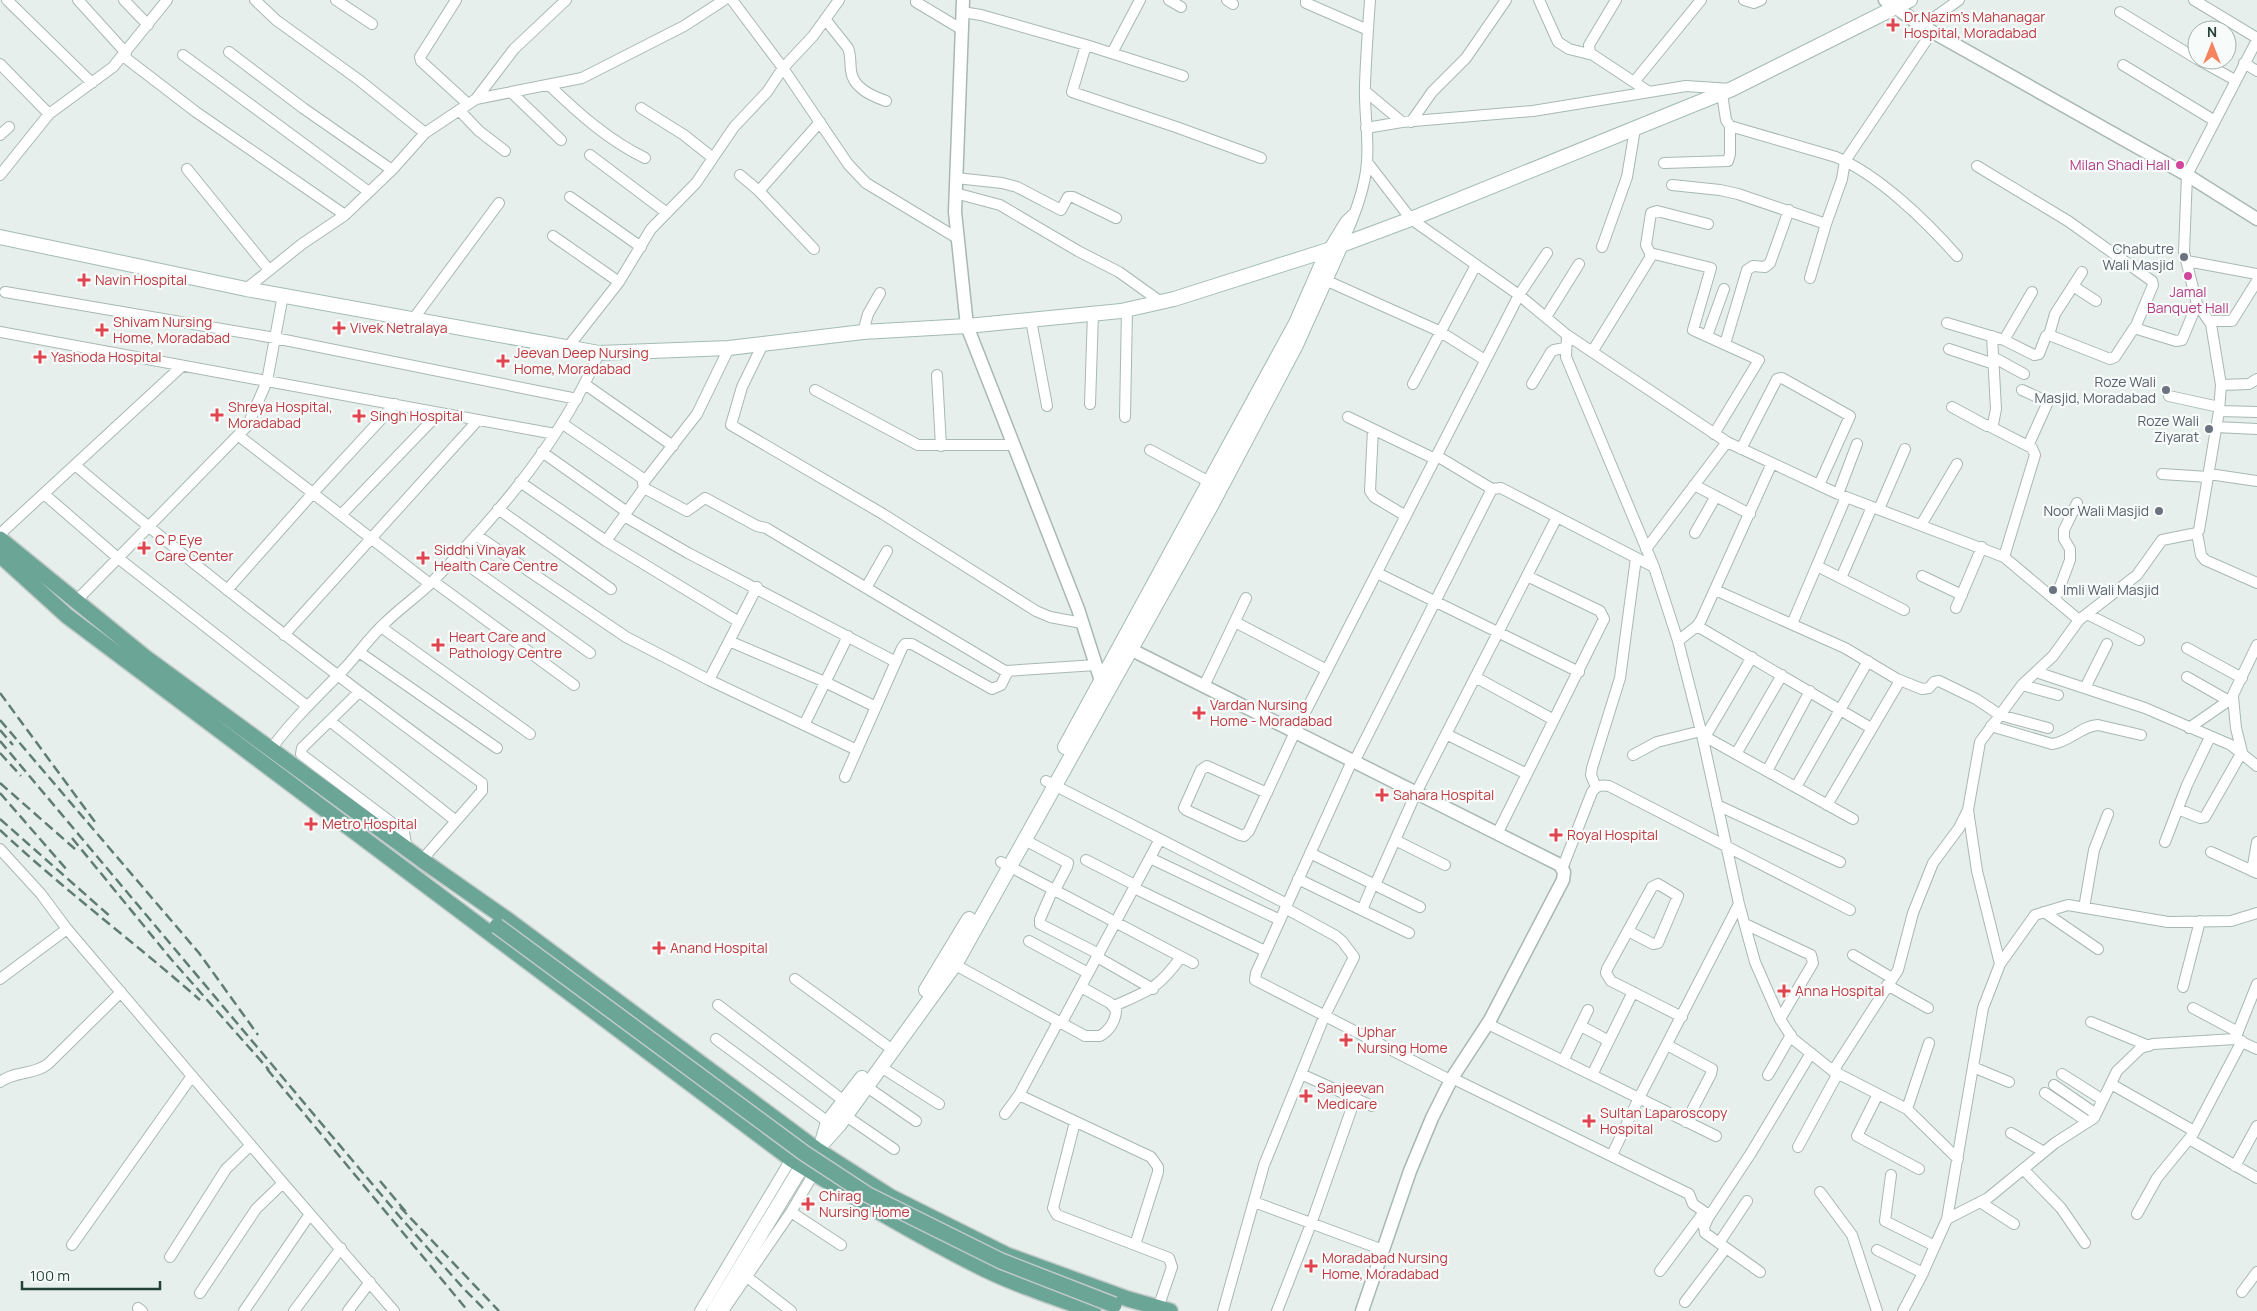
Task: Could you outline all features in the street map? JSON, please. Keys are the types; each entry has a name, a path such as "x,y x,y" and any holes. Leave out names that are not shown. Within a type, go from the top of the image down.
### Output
{"main road":[{"path":"0,237 246,288 599,354 729,348 863,332 967,326 1126,309 1161,302 1334,247 1411,219 1727,92 1890,4 1910,0"},
{"path":"714,1311 803,1166 846,1116 867,1087 903,1030 950,962 1215,485 1296,345 1325,280 1334,247"},
{"path":"1215,485 1334,247"},
{"path":"0,538 145,657 422,860 891,1196 1007,1255 1162,1310"},
{"path":"0,555 67,616 803,1166 977,1265 1040,1293 1093,1311"},
{"path":"1005,864 1024,839 1050,784"},
{"path":"446,877 451,894"},
{"path":"433,890 451,894 497,926 804,1153 868,1195 1002,1261 1121,1308 1141,1303"},
{"path":"819,1146 828,1122 886,1046 903,1030"}],"street":[{"path":"7,0 92,83"},
{"path":"80,0 124,55 196,112 345,215"},
{"path":"124,0 148,25"},
{"path":"0,175 49,114 113,67 167,0"},
{"path":"255,0 276,20 359,80 425,133"},
{"path":"336,0 372,24"},
{"path":"456,0 420,57 421,61 472,102"},
{"path":"472,102 514,48 566,0"},
{"path":"246,288 345,215 392,170 425,133 472,102 582,78 684,26 724,0"},
{"path":"732,0 783,68 848,164 866,183 957,238"},
{"path":"568,347 619,282 651,229 696,183 734,127 768,92 783,68 839,0"},
{"path":"1112,53 1140,0"},
{"path":"1169,0 1181,7"},
{"path":"1306,0 1306,3 1368,30"},
{"path":"1334,247 1351,224 1352,215 1361,194 1367,162 1365,91 1370,0"},
{"path":"1406,122 1472,50 1506,0"},
{"path":"1539,0 1558,42 1569,49 1593,55"},
{"path":"1616,0 1589,44 1589,50 1593,55 1649,92"},
{"path":"1634,82 1701,0"},
{"path":"1744,0 1754,3 1761,0"},
{"path":"1810,278 1842,179 1844,161 1927,29 1959,0"},
{"path":"2194,0 2256,45 2244,62 2188,175 2184,252 2188,261 2197,304 2210,321 2221,385 2201,527 2197,533 2201,555 2205,560 2257,583"},
{"path":"916,2 961,29"},
{"path":"1890,4 1927,29 2188,175 2257,219"},
{"path":"1104,686 1082,623 967,326 957,238 955,193 963,6 981,15 1086,44 1183,76"},
{"path":"2120,12 2187,52"},
{"path":"825,19 850,53 851,75 855,83 869,94 886,101"},
{"path":"1086,44 1072,92 1261,158"},
{"path":"229,52 303,108 392,170"},
{"path":"183,55 368,192"},
{"path":"2244,62 2257,71"},
{"path":"0,64 49,114"},
{"path":"2123,65 2215,121"},
{"path":"2217,70 2235,80"},
{"path":"549,85 586,120 645,158"},
{"path":"1366,128 1406,122 1533,111 1686,86 1705,86 1727,92 1726,120 1730,126 1730,154 1728,161 1664,162"},
{"path":"1365,91 1406,122"},
{"path":"511,92 561,140"},
{"path":"641,108 684,135 713,158"},
{"path":"459,110 479,131 505,151"},
{"path":"759,190 820,122"},
{"path":"1730,126 1844,161 1861,170 1917,213 1957,256"},
{"path":"0,135 9,127"},
{"path":"1602,246 1627,177 1636,129"},
{"path":"590,155 667,213"},
{"path":"1367,162 1411,219 1519,295 1567,335 1714,434 1741,449 1842,496 1982,547 2004,557 2055,600 2083,617 2139,640"},
{"path":"1977,166 2068,221 2152,281 2153,285 2135,328 2132,329 2115,357 2110,359 2050,335"},
{"path":"186,169 269,270"},
{"path":"740,175 759,190 814,249"},
{"path":"956,178 1002,183 1017,187 1061,210 1068,197 1073,197 1116,218"},
{"path":"1672,185 1720,190 1789,210 1826,224"},
{"path":"955,193 1000,205 1078,251 1119,272 1161,302"},
{"path":"570,197 641,247"},
{"path":"414,318 499,203"},
{"path":"1725,344 1747,270 1753,266 1766,267 1770,263 1789,210"},
{"path":"1592,352 1650,258 1646,245 1653,212 1708,224"},
{"path":"553,236 619,282"},
{"path":"1267,793 1208,766 1201,770 1184,808 1244,836 1249,832 1267,793 1295,732 1485,360 1519,295 1547,253"},
{"path":"1650,253 1711,268 1693,327 1694,331 1760,360 1714,434"},
{"path":"2188,261 2257,274"},
{"path":"1546,317 1579,264"},
{"path":"1413,384 1439,331 1476,265"},
{"path":"1947,323 2004,340 2036,355 2039,354 2046,336 2050,335 2054,314 2082,272"},
{"path":"1325,280 1439,331 1485,360"},
{"path":"2210,321 2232,321 2257,281"},
{"path":"2073,286 2096,301"},
{"path":"1706,336 1724,289"},
{"path":"5,292 275,338 577,399"},
{"path":"2004,340 2032,292"},
{"path":"863,332 868,314 880,293"},
{"path":"76,601 239,436 252,419 267,381 283,295"},
{"path":"2135,328 2179,341 2184,337 2197,304"},
{"path":"1125,417 1126,309"},
{"path":"1090,404 1093,313"},
{"path":"1031,320 1047,406"},
{"path":"0,332 555,434"},
{"path":"1567,335 1566,357 1654,567 1678,641 1703,735 1739,904 1755,962 1780,1019 1791,1035 1836,1072 1907,1109 1958,1159"},
{"path":"1989,426 1993,424 1996,415 1992,336"},
{"path":"763,344 742,387 731,425 883,514 1036,611 1050,617 1082,623"},
{"path":"606,541 644,485 697,414 729,348"},
{"path":"1532,384 1551,352 1565,348"},
{"path":"1948,349 1993,361 2024,374"},
{"path":"271,749 307,706 381,627 431,582 476,535 520,482 563,424 586,385 599,354"},
{"path":"0,534 182,366"},
{"path":"937,375 941,446"},
{"path":"1741,449 1777,379 1782,378 1850,416 1819,485"},
{"path":"2221,385 2249,384 2257,379"},
{"path":"586,385 673,446"},
{"path":"815,390 911,443 927,446 1013,445"},
{"path":"2022,390 2044,400 2047,404 2028,446"},
{"path":"2169,396 2219,409 2257,412"},
{"path":"227,590 395,404"},
{"path":"1952,407 2028,446 2034,451 2035,459 2004,557"},
{"path":"341,515 438,412"},
{"path":"1348,417 1436,457 1492,489 1501,488 1654,567"},
{"path":"284,635 478,420"},
{"path":"563,424 642,478 644,485 687,510 705,498 757,526 766,528 997,667 1008,671 1096,665"},
{"path":"2216,426 2257,429"},
{"path":"1374,429 1370,491 1374,496 1406,516"},
{"path":"239,436 431,582 574,685"},
{"path":"1646,549 1727,442"},
{"path":"1792,624 1817,566 1842,496 1857,444"},
{"path":"1840,578 1905,449"},
{"path":"1150,450 1215,485"},
{"path":"542,452 625,514 688,552 896,662"},
{"path":"1678,641 1697,626 1772,463"},
{"path":"1922,525 1957,464"},
{"path":"75,465 148,528 336,676 482,783 482,791 422,860"},
{"path":"2162,474 2208,475 2257,481"},
{"path":"520,482 606,541 739,622"},
{"path":"1694,485 1750,514"},
{"path":"1492,489 1353,761 1254,977 1258,983 1324,1017 1689,1194 1693,1204 1706,1215"},
{"path":"44,494 118,558 307,706"},
{"path":"1695,533 1716,496"},
{"path":"2055,600 2070,560 2070,549 2064,538 2064,530 2077,503"},
{"path":"498,508 611,589"},
{"path":"1362,910 1416,793 1557,517"},
{"path":"1798,1147 1836,1072 1898,970 1913,913 1933,863 1959,828 1968,810 1980,742 2022,685 2053,656 2083,617 2137,575 2162,540 2197,533"},
{"path":"476,535 616,630 708,680 857,750"},
{"path":"1956,608 1982,547"},
{"path":"866,588 887,550"},
{"path":"455,556 590,653"},
{"path":"1596,787 1591,775 1592,768 1620,678 1636,558"},
{"path":"1817,566 1904,610"},
{"path":"1377,573 1579,672"},
{"path":"1497,834 1603,625 1603,614 1600,611 1527,576"},
{"path":"1922,576 1962,595"},
{"path":"708,680 756,587"},
{"path":"1715,590 1845,648 1897,679 1922,689 1929,688 1934,682 1939,681 1976,699 2000,715 2048,728"},
{"path":"1204,686 1246,598"},
{"path":"1235,622 1327,670"},
{"path":"1697,626 1872,728"},
{"path":"381,627 530,734"},
{"path":"804,725 848,636"},
{"path":"729,641 825,682 876,707"},
{"path":"845,777 905,644 912,644 992,689 1001,685 1008,671"},
{"path":"2085,688 2108,644"},
{"path":"2189,728 2231,699 2257,645"},
{"path":"1126,647 1560,865 1562,869"},
{"path":"2187,648 2242,678"},
{"path":"359,652 497,748"},
{"path":"1703,735 1752,657"},
{"path":"1796,788 1868,661"},
{"path":"2036,672 2145,708 2242,752 2257,766"},
{"path":"1736,754 1782,675"},
{"path":"1475,677 1554,720"},
{"path":"2187,677 2231,699"},
{"path":"1827,804 1898,684 1897,679"},
{"path":"2022,685 2058,695"},
{"path":"1767,771 1810,692"},
{"path":"358,693 302,748 301,754 404,832 407,849"},
{"path":"2178,809 2200,818 2205,817 2242,752 2231,699"},
{"path":"330,721 456,821"},
{"path":"1991,726 2052,744 2061,743 2091,725 2141,735"},
{"path":"1446,734 1527,774"},
{"path":"1633,755 1657,742 1703,735 1853,819"},
{"path":"2165,842 2210,737"},
{"path":"1050,784 1160,839 1286,906 1336,936 1353,954 1353,960 1324,1017 1264,1165 1223,1311"},
{"path":"1362,1311 1414,1162 1432,1118 1451,1079 1488,1024 1563,880 1562,869 1592,792 1596,787 1610,786 1728,849 1850,910"},
{"path":"1717,805 1840,862"},
{"path":"1968,810 1977,871 2000,964"},
{"path":"2084,908 2094,850 2108,814"},
{"path":"1024,839 1068,863 1040,918 1040,924 1098,955 1153,989"},
{"path":"1005,1114 1019,1095 1081,987 1160,839"},
{"path":"1395,840 1445,864"},
{"path":"2211,852 2254,872 2257,842"},
{"path":"0,849 41,894 67,929 283,1184 341,1248 394,1311"},
{"path":"1310,853 1420,907"},
{"path":"1150,858 1280,920"},
{"path":"1086,860 1266,951"},
{"path":"1005,864 1193,963"},
{"path":"1298,879 1409,933"},
{"path":"1628,930 1653,944 1658,943 1678,896 1658,884 1655,885 1628,930 1606,973 1611,981 1682,1017"},
{"path":"1612,1155 1639,1098 1739,904"},
{"path":"1903,1311 1923,1273 1947,1219 1983,1008 2000,964 2035,915 2068,905 2168,922 2231,921 2257,914"},
{"path":"2044,912 2098,949"},
{"path":"2183,987 2200,921"},
{"path":"1745,924 1811,955 1813,958 1813,962 1780,1019"},
{"path":"0,979 67,929"},
{"path":"1029,941 1088,974"},
{"path":"1853,955 1928,1008"},
{"path":"1114,1006 1153,989 1167,978 1181,957"},
{"path":"950,962 1085,1036 1100,1036 1108,1029 1116,1016 1114,1006 1081,987"},
{"path":"795,979 886,1046"},
{"path":"2138,1214 2156,1178 2192,1135 2238,1037 2257,984"},
{"path":"0,1082 12,1075 38,1070 48,1064 121,992"},
{"path":"1592,1075 1632,992"},
{"path":"718,1005 844,1101"},
{"path":"2193,1008 2257,1049"},
{"path":"1563,1061 1588,1010"},
{"path":"2091,1022 2149,1046"},
{"path":"1488,1024 1716,1136"},
{"path":"1581,1026 1608,1041"},
{"path":"1768,1075 1791,1035"},
{"path":"1947,1219 1980,1202 2044,1152 2088,1122 2096,1114 2117,1071 2141,1048 2238,1037"},
{"path":"716,1039 828,1122"},
{"path":"1907,1109 1929,1043"},
{"path":"1667,1045 1712,1069 1686,1122"},
{"path":"1660,1271 1706,1215 1751,1153 1811,1053"},
{"path":"881,1067 939,1104"},
{"path":"1973,1067 2009,1082"},
{"path":"1301,1074 1372,1106"},
{"path":"2062,1074 2103,1100"},
{"path":"72,1245 192,1076"},
{"path":"2111,1084 2192,1135 2235,1166 2257,1178"},
{"path":"2054,1085 2096,1114"},
{"path":"867,1087 916,1121"},
{"path":"2045,1093 2088,1122"},
{"path":"1878,1094 1857,1136 1919,1169"},
{"path":"1019,1095 1151,1158 1158,1167 1135,1245"},
{"path":"1277,1311 1311,1224 1355,1099"},
{"path":"846,1116 894,1149"},
{"path":"1075,1122 1053,1208 1054,1212 1057,1215 1165,1256 1171,1262 1172,1268 1162,1310"},
{"path":"2235,1166 2253,1140 2257,1126"},
{"path":"2011,1133 2044,1152"},
{"path":"170,1257 226,1169 251,1145"},
{"path":"724,1311 791,1212 803,1166"},
{"path":"700,1311 803,1166"},
{"path":"2023,1169 2061,1208 2085,1243"},
{"path":"1891,1175 1885,1221 1935,1246"},
{"path":"200,1293 253,1212 283,1184"},
{"path":"1820,1192 1852,1235 1877,1311"},
{"path":"1684,1302 1723,1246 1747,1201"},
{"path":"1254,1202 1383,1250"},
{"path":"1980,1202 2014,1224"},
{"path":"791,1212 841,1245"},
{"path":"244,1311 310,1214"},
{"path":"1706,1215 1703,1230 1760,1272"},
{"path":"294,1311 341,1248"},
{"path":"1877,1250 1923,1273"},
{"path":"2242,1292 2257,1272"},
{"path":"747,1277 791,1311"},
{"path":"348,1311 370,1282"}],"railway":[{"path":"0,693 95,822"},
{"path":"0,720 199,953 258,1035"},
{"path":"0,730 13,745"},
{"path":"0,741 400,1217 486,1311"},
{"path":"0,753 21,776"},
{"path":"0,783 75,849"},
{"path":"0,793 67,870"},
{"path":"0,819 112,918"},
{"path":"0,830 49,874 200,1000"},
{"path":"72,838 171,959 269,1070"},
{"path":"267,1069 468,1311"},
{"path":"380,1181 406,1212"},
{"path":"400,1207 499,1311"}],"place":[{"name":"Dr.Nazim's Mahanagar Hospital, Moradabad","path":"1893,25"},
{"name":"Milan Shadi Hall","path":"2180,165"},
{"name":"Chabutre Wali Masjid","path":"2184,257"},
{"name":"Jamal Banquet Hall","path":"2188,276"},
{"name":"Navin Hospital","path":"84,280"},
{"name":"Vivek Netralaya","path":"339,328"},
{"name":"Shivam Nursing Home, Moradabad","path":"102,330"},
{"name":"Yashoda Hospital","path":"40,357"},
{"name":"Jeevan Deep Nursing Home, Moradabad","path":"503,361"},
{"name":"Roze Wali Masjid, Moradabad","path":"2166,390"},
{"name":"Shreya Hospital, Moradabad","path":"217,415"},
{"name":"Singh Hospital","path":"359,416"},
{"name":"Roze Wali Ziyarat","path":"2209,429"},
{"name":"Noor Wali Masjid","path":"2159,511"},
{"name":"C P Eye Care Center","path":"144,548"},
{"name":"Siddhi Vinayak Health Care Centre","path":"423,558"},
{"name":"Imli Wali Masjid","path":"2053,590"},
{"name":"Heart Care and Pathology Centre","path":"438,645"},
{"name":"Vardan Nursing Home - Moradabad","path":"1199,713"},
{"name":"Sahara Hospital","path":"1382,795"},
{"name":"Metro Hospital","path":"311,824"},
{"name":"Royal Hospital","path":"1556,835"},
{"name":"Anand Hospital","path":"659,948"},
{"name":"Anna Hospital","path":"1784,991"},
{"name":"Uphar Nursing Home","path":"1346,1040"},
{"name":"Sanjeevan Medicare","path":"1306,1096"},
{"name":"Sultan Laparoscopy Hospital","path":"1589,1121"},
{"name":"Chirag Nursing Home","path":"808,1204"},
{"name":"Moradabad Nursing Home, Moradabad","path":"1311,1266"}]}
